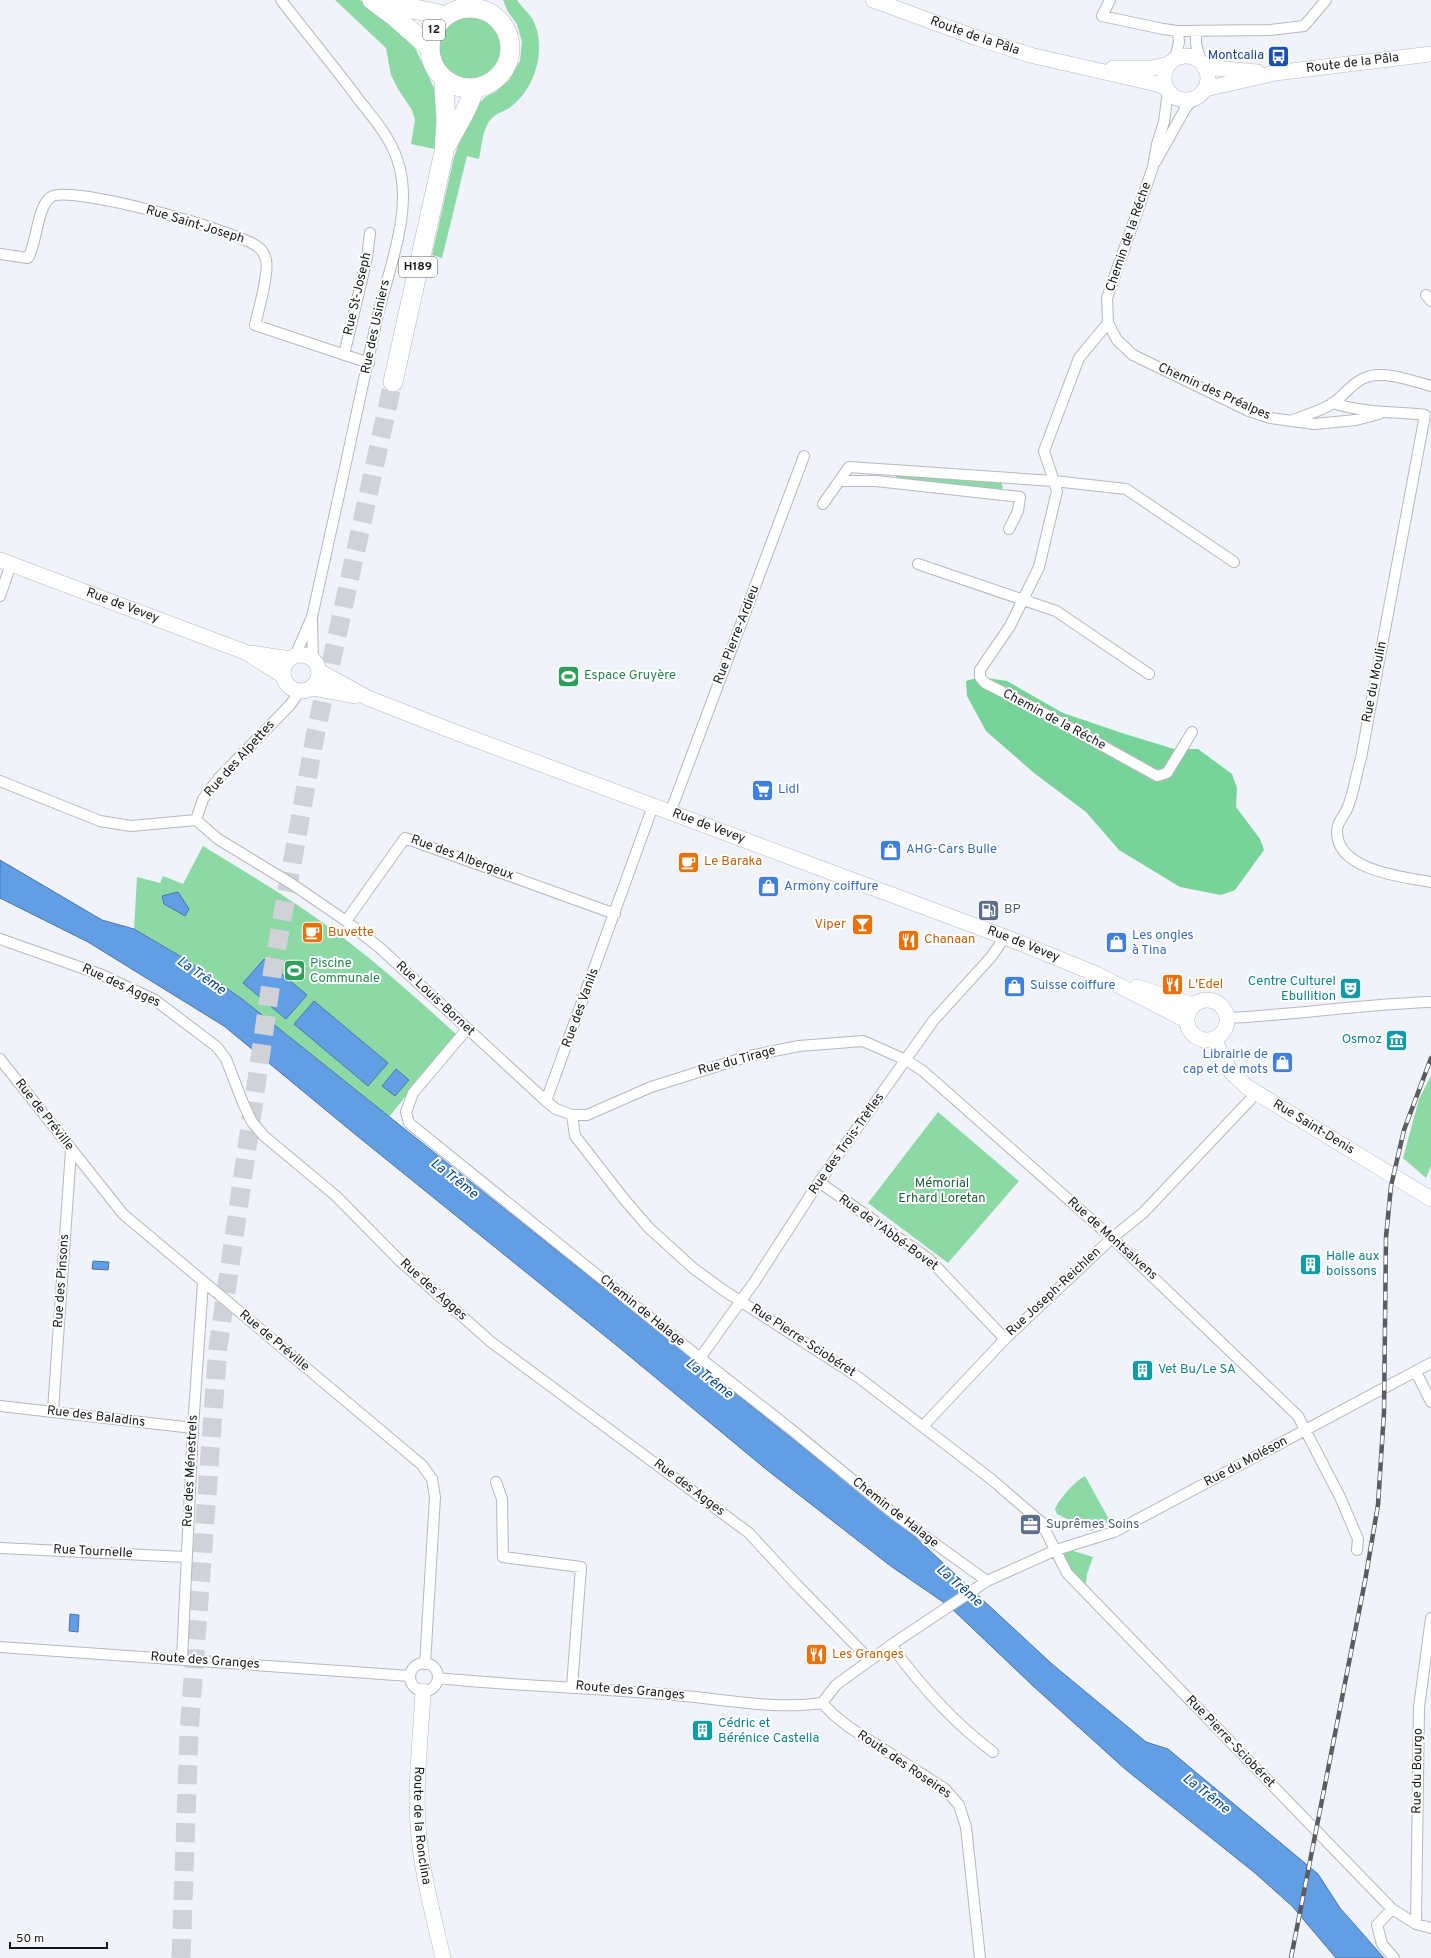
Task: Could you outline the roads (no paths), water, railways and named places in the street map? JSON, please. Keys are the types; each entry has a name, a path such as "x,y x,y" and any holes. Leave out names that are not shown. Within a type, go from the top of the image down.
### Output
{"highway":[{"name":"12","path":"372,0 396,18 429,47"},
{"name":"12","path":"392,0 414,11 431,12 444,16"},
{"name":"12","path":"464,4 482,9 495,8 508,35 511,48 510,57 504,70 495,80 488,84 474,88 460,87 445,79 434,65 429,47 434,29 444,16 464,4"},
{"path":"444,152 446,120 444,88 445,79"},
{"path":"444,152 460,118 469,105 474,88"},
{"name":"H189","path":"393,382 444,152"}],"main road":[{"name":"Route de la Pâla","path":"873,0 977,38 1030,55 1157,84 1167,90"},
{"name":"Route de la Pâla","path":"1206,89 1275,73 1431,54"},
{"path":"1191,57 1203,64 1208,78 1206,89 1200,96 1192,100 1178,99 1167,90 1164,77 1165,70 1172,61 1191,57"},
{"name":"Route de la Pâla","path":"1078,66 1152,68 1172,61"},
{"name":"Route de la Pâla","path":"1203,64 1236,71 1275,73"},
{"name":"Rue de Vevey","path":"6,562 245,652 282,675 286,684 294,691 306,690 368,698"},
{"name":"Rue de Vevey","path":"245,652 292,657 304,655 316,665 368,698 670,813 1005,937 1094,973 1193,1005"},
{"path":"282,675 284,666 292,657"},
{"path":"306,690 317,682 316,665"},
{"name":"Rue de Vevey","path":"1094,973 1186,1020"},
{"path":"1206,1000 1214,1001 1221,1005 1227,1018 1224,1030 1214,1040 1206,1041 1193,1036 1188,1029 1186,1020 1187,1013 1193,1005 1206,1000"},
{"name":"Rue Saint-Denis","path":"1214,1040 1231,1072 1240,1082 1255,1093 1431,1199"},
{"name":"Route de la Ronclina","path":"423,1691 417,1786 418,1826 423,1868 444,1958"}],"street":[{"name":"Rue des Usiniers","path":"281,0 377,123 394,150 401,172 403,192 400,223 312,617 292,657"},
{"path":"1110,0 1102,16 1178,31 1270,30 1304,26 1326,0"},
{"path":"1172,61 1179,42 1178,31"},
{"path":"1196,31 1196,44 1203,64"},
{"name":"Chemin de la Réche","path":"1167,90 1164,122 1157,144 1153,167 1107,298 1108,323 1079,358 1044,451 1057,492 1039,567 1010,626 980,670 980,677 985,683 1042,712 1157,776 1167,773 1192,732"},
{"name":"Chemin de la Réche","path":"1153,167 1185,109 1192,100"},
{"name":"Rue Saint-Joseph","path":"0,254 28,258 33,250 43,207 51,197 62,194 97,197 204,225 252,243 258,247 267,258 266,271 255,325 368,363"},
{"name":"Rue St-Joseph","path":"344,355 367,258 370,233"},
{"name":"Chemin des Préalpes","path":"1108,323 1117,340 1133,355 1249,410 1270,418 1287,422 1314,424 1349,421 1385,412"},
{"path":"1287,422 1312,414 1332,403 1354,383 1370,376 1390,376 1431,386"},
{"name":"Chemin des Préalpes","path":"1332,403 1351,408 1425,415"},
{"name":"Rue du Moulin","path":"1425,415 1361,758 1347,809 1336,830 1338,842 1344,852 1354,862 1403,877 1431,882"},
{"name":"Rue Pierre-Ardieu","path":"670,813 804,456"},
{"path":"823,504 849,467 1054,481 1126,489 1234,562"},
{"path":"891,482 892,470"},
{"path":"1009,496 1010,478"},
{"path":"839,481 891,482 1020,496 1018,511 1009,529"},
{"path":"0,596 6,562"},
{"path":"918,564 1056,611 1149,674"},
{"name":"Rue des Usiniers","path":"312,617 316,665"},
{"name":"Rue des Alpettes","path":"196,820 203,799 218,779 306,690"},
{"path":"0,780 100,820 131,826 196,820"},
{"name":"Rue des Vanils","path":"546,1101 653,806"},
{"name":"Rue Louis-Bornet","path":"196,820 218,838 292,884 346,921 380,948 546,1101 556,1109 572,1115"},
{"name":"Rue des Albergeux","path":"346,921 405,838 615,914"},
{"name":"Rue des Trois-Trèfles","path":"700,1358 742,1301 819,1182 933,1021 991,957 1005,937"},
{"name":"Rue des Agges","path":"0,939 102,975 155,1000 212,1043 226,1059 242,1103 252,1122 264,1136 336,1196 400,1261 491,1342 749,1533 870,1660"},
{"path":"1227,1018 1288,1014 1387,1003 1431,1002"},
{"name":"Chemin de Halage","path":"467,1029 413,1093 406,1112 409,1123 700,1358 787,1426 894,1514 984,1583"},
{"name":"Rue du Tirage","path":"572,1115 587,1115 651,1087 749,1056 799,1046 863,1041 906,1060"},
{"name":"Rue de Préville","path":"0,1059 123,1214 422,1465 432,1479 435,1497 425,1664"},
{"name":"Rue de Montsalvens","path":"906,1060 924,1071 1112,1238 1298,1416 1340,1497 1358,1539 1357,1550"},
{"name":"Rue Joseph-Reichlen","path":"923,1426 1005,1339 1112,1238 1143,1213 1255,1093"},
{"name":"Rue Pierre-Sciobéret","path":"572,1115 575,1136 624,1199 649,1228 693,1268 723,1290 858,1377 991,1479 1041,1522 1067,1573 1392,1909 1416,1924 1431,1928"},
{"name":"Rue des Pinsons","path":"53,1411 71,1150"},
{"name":"Rue de l'Abbé-Bovet","path":"819,1182 929,1259 1005,1339"},
{"name":"Rue des Ménestrels","path":"182,1659 193,1428 203,1282"},
{"name":"Rue du Moléson","path":"1056,1550 1114,1532 1431,1363"},
{"path":"1416,1372 1431,1402"},
{"name":"Rue des Baladins","path":"0,1406 193,1428"},
{"path":"496,1482 502,1499 504,1557 580,1567 572,1687"},
{"name":"Rue Tournelle","path":"0,1548 186,1557"},
{"path":"822,1703 836,1684 891,1645 984,1583 1056,1550"},
{"name":"Rue du Bourgo","path":"1416,1924 1419,1707 1431,1618"},
{"path":"891,1645 904,1663 968,1733 993,1752"},
{"name":"Route des Granges","path":"0,1647 410,1676"},
{"path":"425,1664 433,1667 438,1678 433,1687 423,1691 414,1686 410,1676 415,1667 425,1664"},
{"name":"Route des Granges","path":"438,1678 499,1684 572,1687 761,1703 799,1705 822,1703"},
{"name":"Route des Roseires","path":"822,1703 849,1727 944,1789 959,1805 966,1827 980,1958"},
{"path":"1392,1909 1377,1925 1382,1944 1394,1958"}],"water":[{"name":"La Trême","path":"0,860 102,920 134,929 185,959 242,999 915,1537 1052,1664 1146,1742 1168,1749 1318,1874 1340,1908 1384,1958 1336,1958 1292,1906 1255,1873 1125,1769 1032,1685 949,1606 892,1567 767,1470 621,1349 356,1135 224,1026 88,942 0,898"},
{"path":"178,892 189,909 185,916 164,904 162,896"},
{"path":"264,959 307,995 286,1019 243,983"},
{"path":"314,1001 388,1063 368,1086 294,1024"},
{"path":"396,1069 409,1080 395,1096 382,1086"},
{"path":"93,1261 109,1262 108,1270 92,1269"},
{"path":"70,1614 79,1615 78,1632 69,1631"}],"tunnel":[{"path":"181,1958 189,1733 218,1347 273,969 316,731 393,382"}],"railway":[{"path":"1291,1958 1365,1581 1378,1505 1384,1412 1386,1237 1391,1186 1404,1130 1431,1058"}],"place":[{"name":"Montcalia","path":"1279,56"},
{"name":"Espace Gruyère","path":"569,676"},
{"name":"Lidl","path":"763,790"},
{"name":"AHG-Cars Bulle","path":"891,850"},
{"name":"Le Baraka","path":"689,862"},
{"name":"Armony coiffure","path":"769,887"},
{"name":"BP","path":"989,910"},
{"name":"Viper","path":"862,925"},
{"name":"Buvette","path":"313,933"},
{"name":"Chanaan","path":"909,940"},
{"name":"Les ongles à Tina","path":"1117,943"},
{"name":"Piscine Communale","path":"294,971"},
{"name":"L'Edel","path":"1173,985"},
{"name":"Suisse coiffure","path":"1015,986"},
{"name":"Centre Culturel Ebullition","path":"1351,989"},
{"name":"Osmoz","path":"1397,1040"},
{"name":"Librairie de cap et de mots","path":"1283,1062"},
{"name":"Halle aux boissons","path":"1310,1264"},
{"name":"Vet Bu/Le SA","path":"1142,1370"},
{"name":"Suprêmes Soins","path":"1031,1525"},
{"name":"Les Granges","path":"817,1655"},
{"name":"Cédric et Bérénice Castella","path":"702,1731"}],"park label":[{"name":"Mémorial Erhard Loretan","path":"942,1192"}]}
